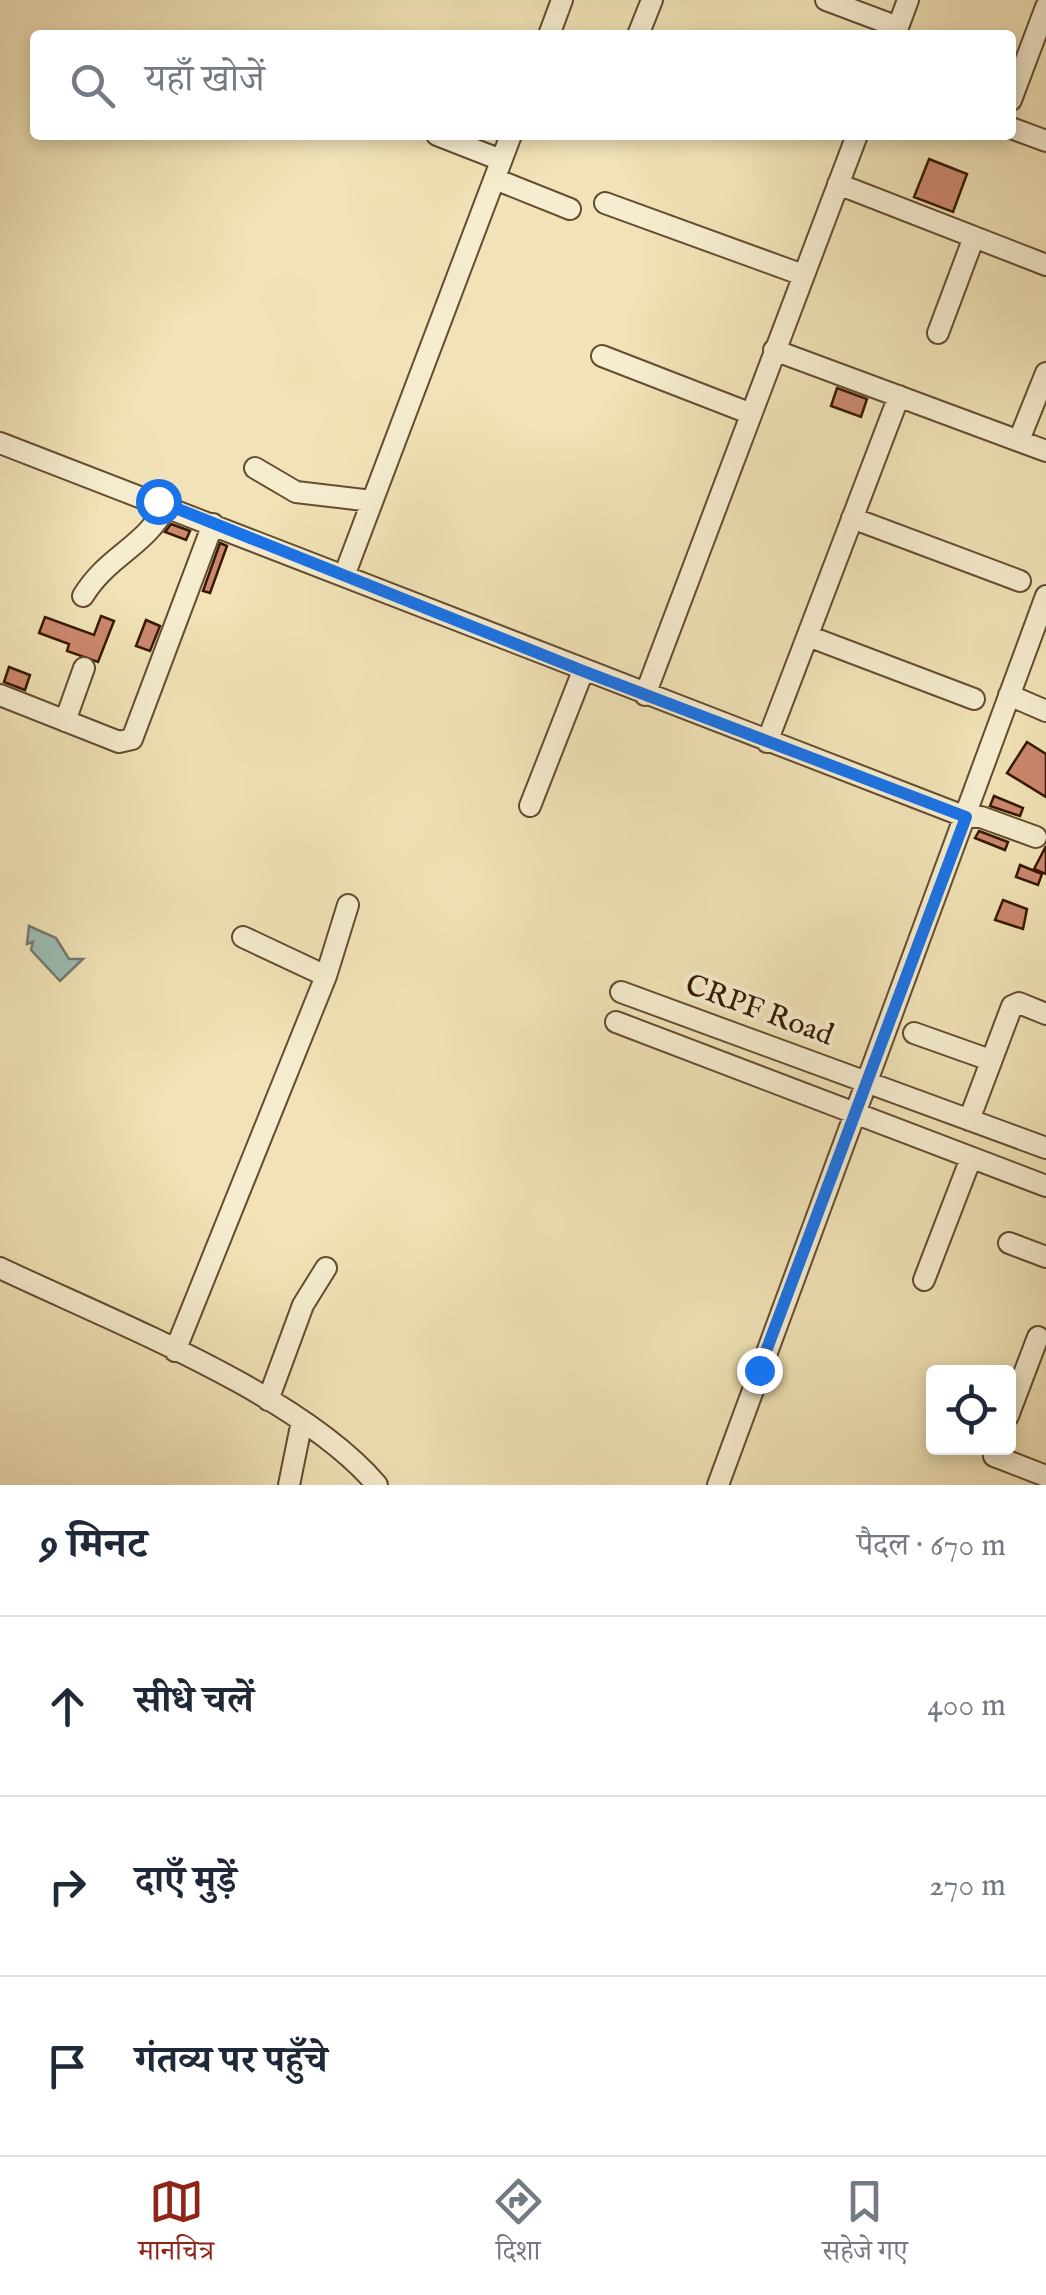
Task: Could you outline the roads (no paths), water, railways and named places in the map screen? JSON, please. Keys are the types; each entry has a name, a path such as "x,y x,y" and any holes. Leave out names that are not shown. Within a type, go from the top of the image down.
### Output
{"street":[{"path":"550,30 562,0"},
{"path":"640,30 652,0"},
{"path":"826,0 894,30"},
{"path":"896,30 908,0"},
{"path":"1016,87 1046,7"},
{"path":"1016,130 1046,142"},
{"path":"446,140 570,208"},
{"path":"344,576 509,140"},
{"path":"645,694 855,140"},
{"path":"838,184 1046,265"},
{"path":"605,203 803,275"},
{"path":"938,333 974,237"},
{"path":"774,350 1046,450"},
{"path":"602,356 750,413"},
{"path":"1019,440 1046,373"},
{"path":"767,742 898,396"},
{"path":"0,443 168,505 767,742 966,817 982,816 1036,838"},
{"path":"255,468 296,492 372,501"},
{"path":"83,596 114,558 148,536 168,505"},
{"path":"852,518 1020,582"},
{"path":"0,696 119,742 132,739 214,524"},
{"path":"718,1485 1046,596"},
{"path":"808,636 974,699"},
{"path":"65,721 84,668"},
{"path":"530,806 583,671"},
{"path":"1009,695 1046,710"},
{"path":"175,1351 326,976 348,905"},
{"path":"243,936 326,976"},
{"name":"CRPF Road","path":"621,992 1046,1148"},
{"path":"969,1120 1012,1006 1018,1003 1046,1014"},
{"path":"616,1022 1046,1186"},
{"path":"914,1033 990,1060"},
{"path":"924,1280 971,1158"},
{"path":"1009,1243 1046,1257"},
{"path":"0,1268 268,1400 302,1421 377,1485"},
{"path":"268,1400 303,1305 326,1268"},
{"path":"1016,1398 1042,1339 1046,1316"},
{"path":"289,1485 302,1421"},
{"path":"994,1455 1046,1476"}],"water":[{"path":"29,926 56,938 69,959 83,959 60,981 31,950 33,942 27,944"}]}
